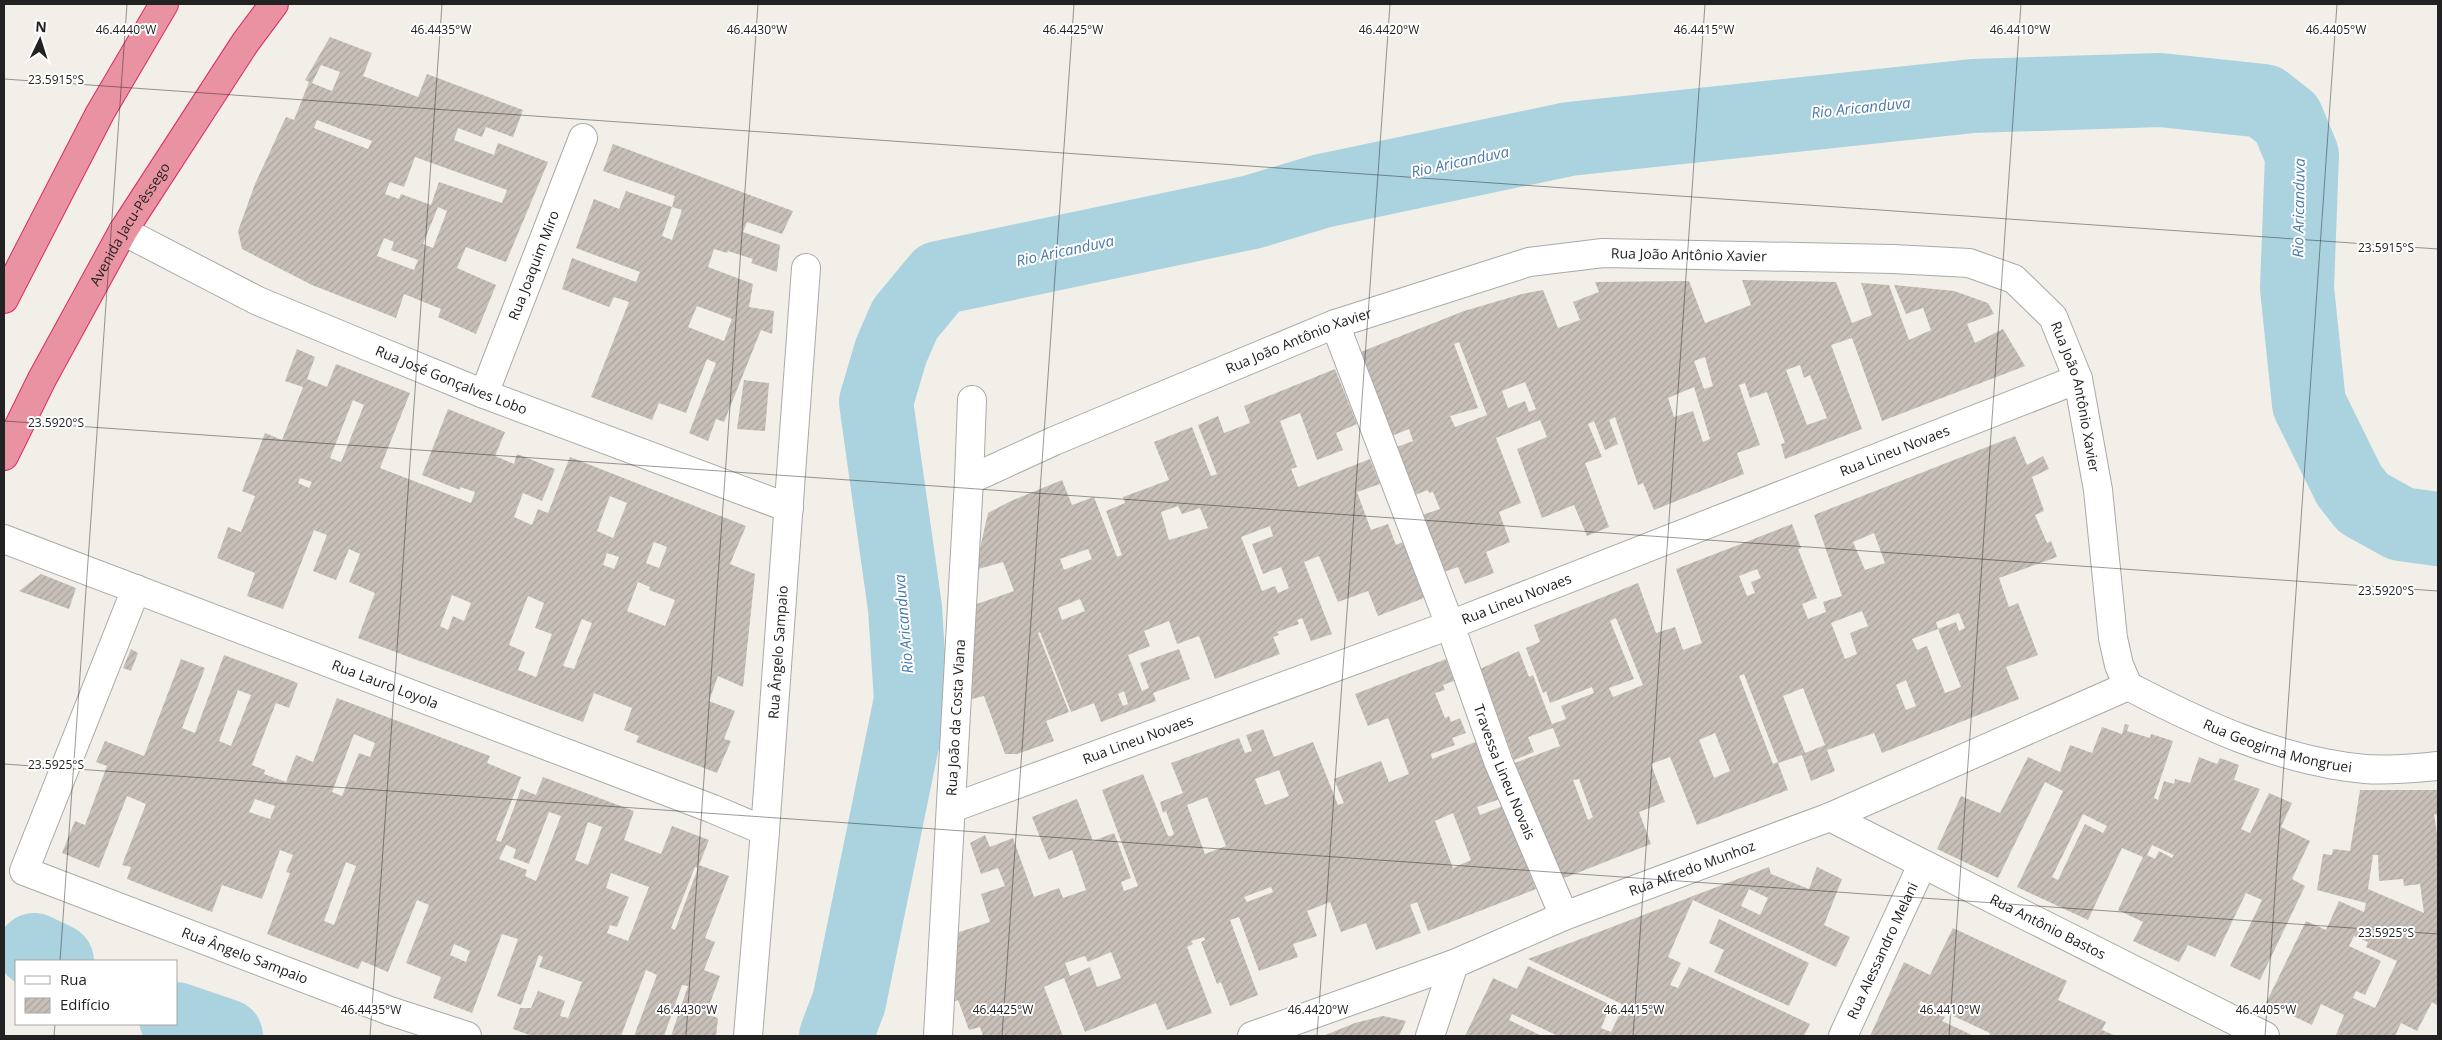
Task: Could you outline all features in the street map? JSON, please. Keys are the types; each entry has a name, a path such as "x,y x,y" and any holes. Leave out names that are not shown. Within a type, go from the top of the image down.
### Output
{"highway":[{"path":"4,299 100,113 164,4"},
{"name":"Avenida Jacu-Pêssego","path":"4,456 42,379 123,231 245,43 274,4"}],"street":[{"name":"Rua Joaquim Miro","path":"484,394 583,138"},
{"name":"Rua José Gonçalves Lobo","path":"123,231 258,300 484,394 788,508"},
{"name":"Rua João Antônio Xavier","path":"969,480 1054,441 1335,324 1529,262 1603,253 1893,259 1969,263 2014,279 2054,317 2078,379 2098,490 2113,638 2119,665 2128,686"},
{"name":"Rua Ângelo Sampaio","path":"748,1036 765,831 806,268"},
{"name":"Travessa Lineu Novais","path":"1335,324 1450,625 1498,761 1564,916"},
{"name":"Rua Lineu Novaes","path":"952,808 1450,625 2078,379"},
{"name":"Rua João da Costa Viana","path":"938,1036 952,808 972,400"},
{"name":"Rua Lauro Loyola","path":"4,539 704,805 765,831"},
{"name":"Rua Ângelo Sampaio","path":"136,589 24,871 390,1011 467,1036"},
{"name":"Rua Geogirna Mongruei","path":"2128,686 2237,738 2309,760 2367,769 2438,766"},
{"name":"Rua Alfredo Munhoz","path":"1252,1036 1454,964 1564,916 1830,818 2128,686"},
{"name":"Rua Antônio Bastos","path":"1830,818 2252,1034"},
{"name":"Rua Alessandro Melani","path":"1842,1036 1922,865"},
{"path":"1430,1036 1454,964"}],"building":[{"path":"330,37 372,53 363,76 418,97 427,74 523,110 513,137 486,127 482,137 458,128 454,140 494,155 498,143 548,162 506,262 466,247 457,268 496,285 476,334 438,317 441,309 404,294 396,318 312,285 242,249 238,231 255,184 286,117 294,120 309,82 305,80","holes":["321,65 340,72 332,91 312,83","317,120 372,141 368,149 314,128","415,157 507,190 502,203 439,182 431,205 401,194 399,199 385,194 390,182 404,187","438,207 447,211 433,248 423,244","384,238 394,242 391,250 418,260 414,270 377,256"]},
{"path":"613,144 793,211 782,234 747,222 743,232 780,245 777,272 751,263 753,259 728,251 727,253 714,249 708,267 753,284 749,307 774,311 772,334 761,330 724,422 716,419 708,441 689,433 716,363 707,359 686,413 659,403 652,420 591,397 629,302 614,297 609,307 562,289 572,258 636,282 640,272 576,248 594,199 619,209 626,191 672,207 675,196 603,171","holes":["672,207 682,210 672,240 662,236","697,306 732,319 724,341 688,327"]},
{"path":"1742,280 1836,282 1852,323 1872,315 1861,283 1889,285 1909,340 1931,330 1923,308 1906,314 1894,285 1954,291 1988,303 1994,314 1967,324 1975,343 2003,329 2025,366 1882,421 1852,338 1831,345 1862,429 1785,459 1781,444 1785,443 1767,392 1750,398 1745,383 1739,385 1760,445 1737,453 1744,474 1654,510 1643,483 1638,485 1615,417 1609,420 1618,444 1605,450 1594,421 1588,424 1602,457 1585,463 1609,527 1587,536 1574,505 1542,518 1517,449 1547,437 1540,420 1496,438 1521,503 1499,512 1510,542 1486,552 1494,573 1465,584 1458,567 1441,573 1419,516 1440,509 1433,492 1429,493 1428,490 1412,496 1394,448 1413,441 1409,429 1389,437 1358,353 1464,311 1522,294 1543,290 1558,328 1580,320 1573,302 1599,292 1595,282 1689,281 1705,323 1751,305","holes":["1459,342 1487,415 1455,427 1450,416 1478,408 1454,344","1705,357 1713,386 1704,389 1694,361","1800,365 1804,378 1810,375 1827,418 1807,425 1786,370","1525,382 1536,409 1529,412 1525,401 1508,408 1502,391","1694,387 1710,439 1703,442 1693,411 1674,417 1668,398"]},
{"path":"297,349 315,357 307,379 327,387 336,364 410,393 380,468 471,503 475,492 460,487 460,490 422,475 448,409 505,432 495,456 514,464 517,454 555,469 542,501 523,493 514,517 532,525 538,509 548,513 570,457 746,526 730,564 755,574 743,687 718,676 709,701 735,711 724,739 731,741 717,773 636,742 639,736 624,730 632,708 594,693 583,722 358,638 375,593 349,582 360,554 349,549 336,580 313,571 327,535 314,530 283,609 247,596 255,573 217,558 228,527 241,532 255,496 242,491 265,433 282,440 303,387 285,381","holes":["353,400 364,405 341,462 330,458","300,478 312,482 309,488 298,483","610,496 627,503 613,538 597,531","654,542 667,547 659,568 646,563","607,553 619,557 614,569 603,565","638,582 650,587 649,590 675,600 665,626 627,611","452,595 471,603 464,621 453,616 448,630 440,626","528,596 544,603 535,628 552,634 536,677 518,670 525,652 509,645","582,619 592,623 574,669 563,666"]},
{"path":"1335,369 1357,424 1336,433 1343,450 1317,460 1300,413 1280,421 1297,467 1291,469 1298,487 1370,459 1380,484 1357,492 1371,530 1388,524 1396,545 1403,542 1424,598 1378,616 1368,591 1338,602 1319,556 1304,562 1332,634 1311,641 1302,618 1297,620 1299,624 1277,632 1279,635 1273,637 1280,654 1215,679 1199,636 1177,644 1169,621 1144,631 1150,646 1128,655 1142,691 1149,688 1140,663 1179,649 1190,679 1153,693 1156,701 1101,722 1094,703 1071,712 1040,632 1038,633 1069,712 1046,721 1054,741 1017,754 1005,754 984,696 972,699 974,605 1014,591 1003,562 975,570 988,513 1011,501 1062,480 1072,505 1094,497 1117,557 1122,555 1106,511 1125,503 1123,497 1169,480 1154,442 1192,427 1211,476 1217,474 1198,425 1218,416 1224,433 1250,423 1244,406","holes":["1178,506 1182,514 1200,508 1208,528 1169,540 1161,512","1270,526 1273,536 1252,544 1263,574 1281,567 1289,588 1278,593 1275,586 1262,591 1241,537","1088,549 1092,559 1064,570 1060,559","1080,599 1085,611 1062,620 1058,608","1124,691 1128,704 1123,706 1118,694"]},
{"path":"744,380 769,383 765,431 737,429"},
{"path":"2015,436 2027,465 2043,456 2049,469 2032,477 2044,511 2035,515 2047,543 2051,541 2057,557 1999,578 2009,607 2018,603 2038,655 2006,667 2019,699 1882,753 1874,733 1827,750 1835,771 1811,781 1802,755 1778,763 1788,790 1697,825 1670,757 1651,764 1665,802 1639,812 1651,844 1559,880 1515,763 1560,746 1553,728 1528,737 1534,752 1514,760 1480,669 1519,651 1529,677 1533,675 1552,724 1566,719 1561,706 1594,693 1592,687 1550,703 1546,691 1543,693 1526,648 1540,642 1534,625 1638,583 1656,633 1675,627 1683,650 1702,643 1676,569 1792,524 1801,548 1798,549 1817,598 1802,604 1808,619 1826,612 1823,602 1842,596 1814,515","holes":["1874,533 1885,563 1865,570 1853,542","1757,569 1761,578 1751,582 1755,593 1747,596 1739,576","1862,611 1868,626 1850,633 1857,654 1845,659 1831,623","1959,613 1965,628 1959,631 1956,622 1938,629 1936,622","1616,618 1643,685 1613,697 1609,688 1634,679 1610,621","1938,629 1961,687 1945,693 1927,646 1917,650 1912,639","1744,674 1778,762 1773,764 1739,676","1906,680 1916,706 1906,710 1896,685","1803,688 1825,745 1805,753 1783,696","1715,733 1730,771 1714,778 1699,740","1579,779 1593,817 1588,820 1573,780"]},
{"path":"41,574 76,588 69,609 19,591"},
{"path":"131,649 138,653 131,671 123,668"},
{"path":"224,655 298,683 289,708 276,703 252,765 265,770 264,774 286,782 296,755 313,762 337,698 490,756 487,763 521,777 496,840 501,842 521,789 536,795 543,777 634,811 624,840 661,854 672,826 709,840 699,865 729,876 705,938 715,942 704,970 720,976 706,1014 718,1018 716,1036 671,1036 688,986 682,985 664,1036 634,1036 657,975 646,970 621,1036 532,1036 513,1029 520,1008 531,1008 538,991 565,1001 560,1016 568,1018 582,982 539,967 543,957 539,955 521,1005 497,996 518,939 502,934 472,1013 433,998 441,977 406,963 429,905 417,900 388,972 362,961 358,969 267,934 290,873 286,872 293,855 280,850 262,899 222,885 212,912 127,879 131,867 122,865 146,804 127,796 99,868 62,853 75,821 85,825 107,766 96,762 105,741 144,756 181,659 205,668 182,728 195,733","holes":["238,690 251,695 231,746 219,741","354,734 375,743 370,757 359,753 342,796 332,792","255,799 275,806 270,819 249,812","549,812 561,816 536,881 525,876 527,870 499,859 506,845 516,849 513,858 529,864","588,822 602,827 588,865 575,860","346,862 356,866 334,925 324,921","695,867 698,868 675,930 671,928","611,873 649,887 628,941 607,933 610,925 617,927 629,897 606,888","454,944 470,951 466,962 450,955"]},
{"path":"1446,659 1454,681 1443,685 1445,690 1435,693 1445,718 1449,716 1451,722 1460,718 1466,733 1452,738 1455,745 1431,754 1432,759 1478,741 1500,799 1477,807 1480,815 1503,806 1536,889 1428,931 1417,902 1414,903 1410,905 1421,933 1376,950 1366,923 1341,932 1330,902 1307,911 1317,936 1293,944 1298,957 1259,971 1239,917 1230,920 1258,995 1230,1006 1221,982 1217,984 1201,942 1205,940 1204,937 1191,941 1193,944 1187,947 1212,1013 1167,1030 1156,1003 1085,1032 1064,978 1044,987 1063,1036 983,1036 980,1027 969,1030 958,1000 951,1003 953,934 990,922 981,894 1005,886 998,868 981,874 970,843 985,835 990,847 1013,838 1034,897 1059,888 1063,898 1086,890 1072,850 1049,860 1032,817 1077,799 1093,841 1114,833 1131,878 1121,882 1124,891 1138,886 1102,790 1143,774 1168,836 1171,836 1174,834 1166,811 1163,813 1160,802 1183,793 1171,763 1239,738 1245,753 1252,751 1246,735 1263,729 1274,757 1313,742 1338,805 1344,803 1334,779 1381,761 1389,782 1409,774 1388,718 1368,726 1355,694","holes":["1279,770 1289,796 1265,805 1255,779","1207,797 1226,846 1205,854 1187,805","1453,813 1471,860 1453,868 1435,821","1271,887 1273,892 1247,902 1244,897","1111,952 1121,978 1097,987 1090,967 1070,976 1065,963 1085,956 1088,962"]},
{"path":"2125,724 2129,725 2127,731 2150,738 2151,734 2173,741 2154,798 2158,800 2164,781 2174,784 2175,779 2190,783 2199,757 2217,764 2220,758 2239,765 2234,780 2260,789 2241,829 2250,833 2269,793 2292,803 2281,827 2310,841 2292,879 2305,886 2260,980 2230,966 2262,900 2246,893 2215,957 2188,945 2179,962 2133,941 2143,922 2118,910 2143,857 2122,848 2088,920 2017,887 2063,791 2045,782 1998,878 1937,849 1961,796 2000,813 2028,757 2060,772 2070,745 2092,753 2102,727 2122,734","holes":["2083,814 2107,826 2103,833 2085,824 2058,880 2052,877","2152,845 2174,855 2172,858 2159,851 2155,859 2147,855"]},
{"path":"2360,790 2438,790 2438,815 2434,814 2438,840 2438,1006 2432,1002 2417,1031 2401,1023 2395,1036 2339,1036 2336,1035 2344,1015 2321,1004 2312,1025 2266,1003 2306,921 2326,930 2339,901 2364,912 2366,903 2317,890 2323,854 2332,855 2333,849 2350,851","holes":["2373,855 2378,855 2379,881 2403,879 2404,886 2420,884 2424,913 2368,889","2354,936 2368,942 2366,947 2397,961 2375,1008 2353,998 2356,991 2365,995 2381,961 2349,946"]},
{"path":"1769,867 1771,874 1809,889 1817,867 1842,879 1824,925 1850,937 1836,967 1693,900 1668,957 1681,963 1670,985 1678,988 1689,967 1810,1024 1804,1036 1558,1036 1512,1014 1509,1020 1542,1036 1465,1036 1493,978 1517,989 1528,966 1611,1005 1601,1028 1611,1032 1624,1005 1528,959","holes":["1749,889 1768,898 1760,915 1741,906"]},
{"path":"1719,919 1809,963 1789,1006 1714,972 1724,950 1709,943"},
{"path":"1953,928 2067,981 2058,1000 2106,1022 2102,1030 2116,1036 1989,1036 1990,1033 1921,1001 1919,1005 1945,1017 1942,1021 1974,1036 1870,1036 1904,962 1930,975"},
{"path":"1383,1016 1406,1021 1399,1036 1323,1036 1355,1023"}],"waterway":[{"name":"Rio Aricanduva","path":"836,1036 849,1002 911,700 905,608 876,402 891,351 905,319 939,278 1252,212 1322,191 1569,139 1973,96 2160,90 2264,101 2287,119 2302,155 2297,288 2309,404 2349,485 2363,503 2401,524 2438,529"},
{"name":"Rio Aricanduva","path":"34,950 55,960"},
{"name":"Rio Aricanduva","path":"178,1020 226,1036"}]}
